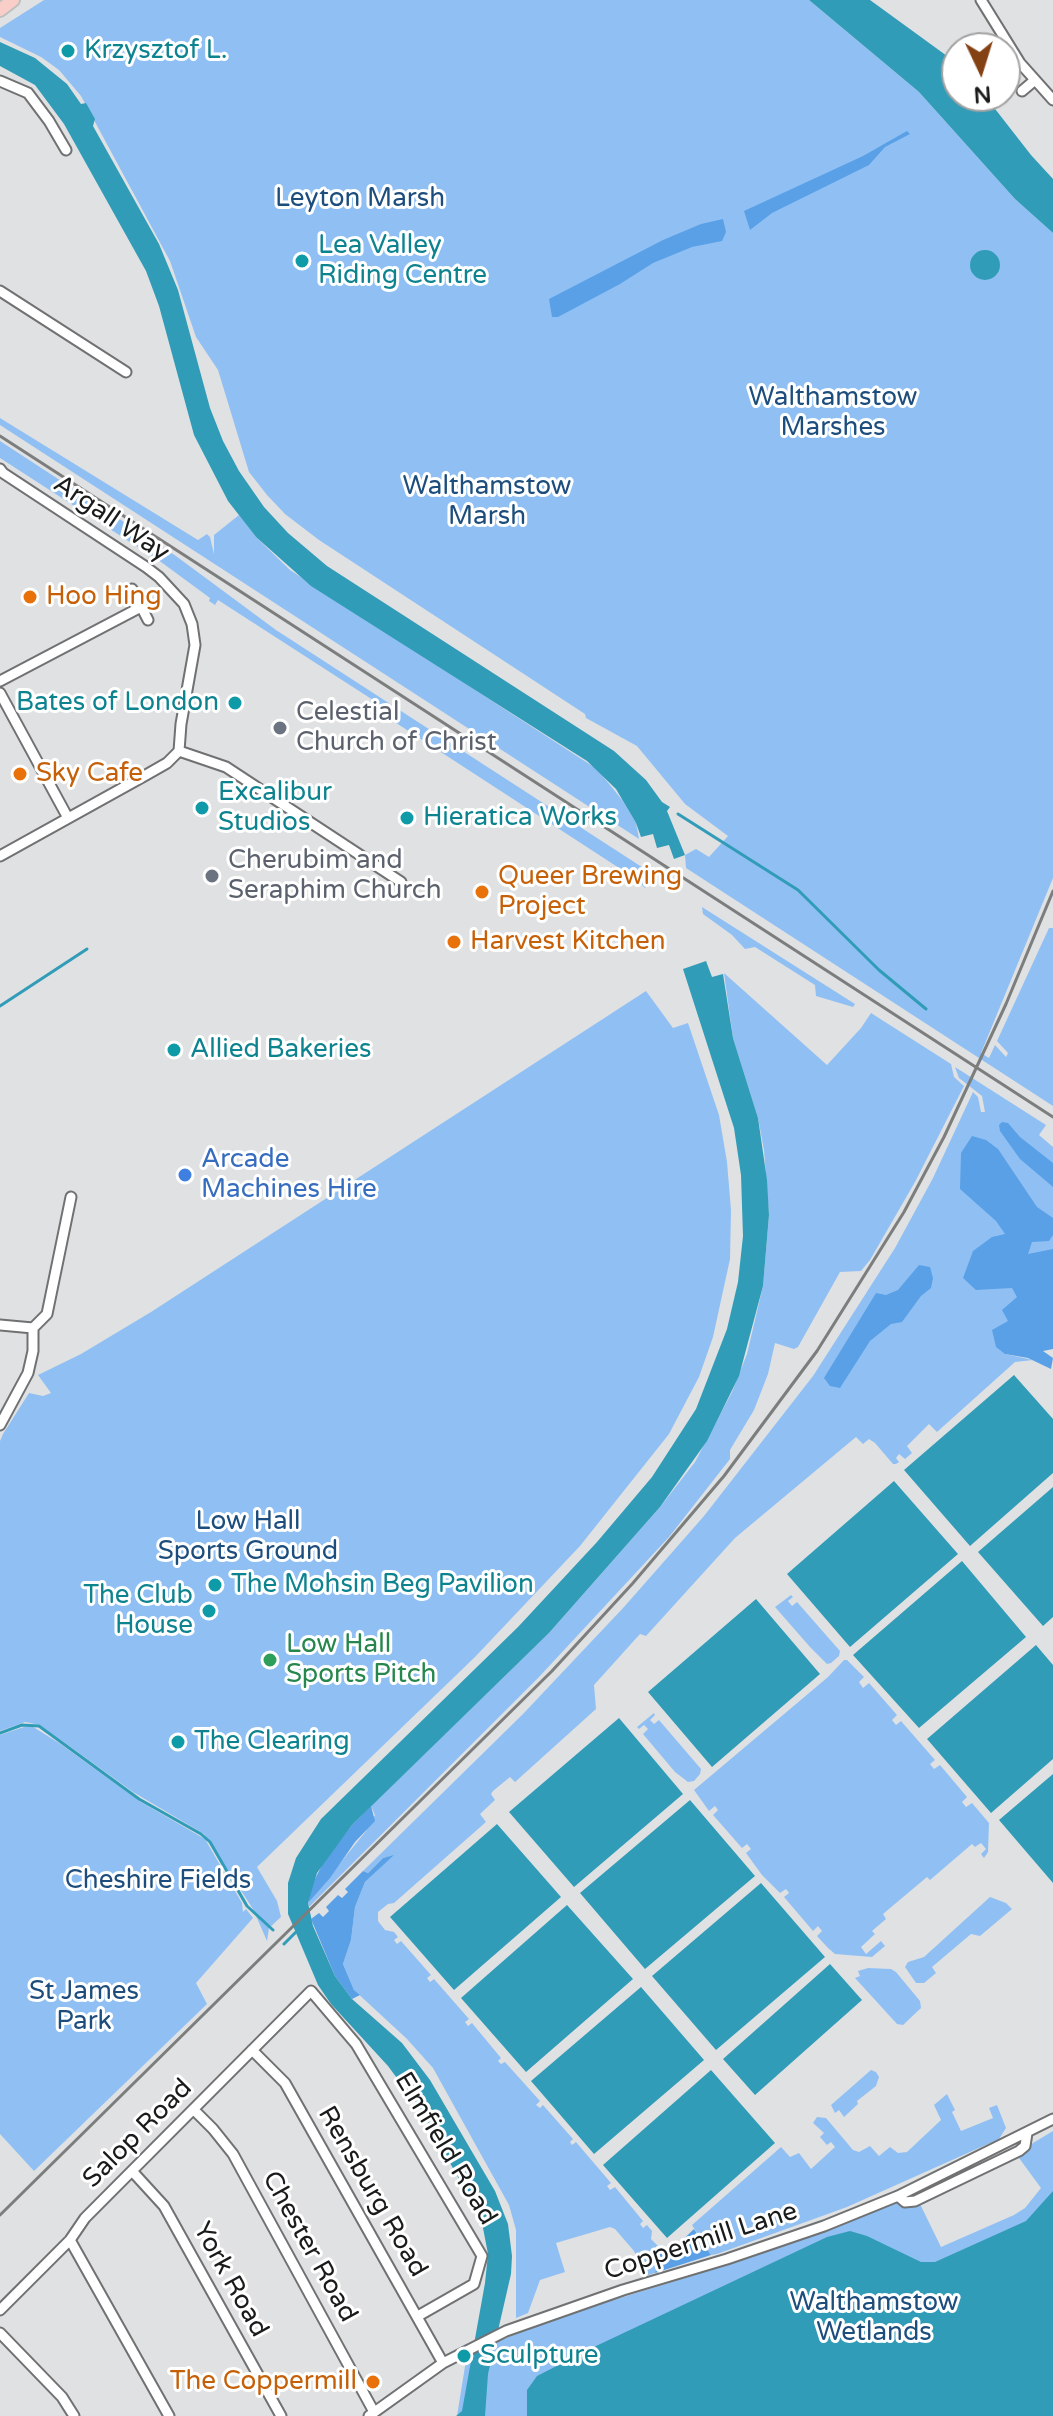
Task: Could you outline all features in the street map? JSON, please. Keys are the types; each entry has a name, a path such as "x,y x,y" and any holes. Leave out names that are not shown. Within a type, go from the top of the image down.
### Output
{"main road":[{"path":"0,10 13,0"}],"street":[{"path":"981,0 1020,63 1053,100"},
{"path":"1022,91 1035,80"},
{"path":"0,81 28,93 66,150"},
{"path":"0,291 126,372"},
{"name":"Argall Way","path":"1,472 146,567 184,604 192,624 195,645 179,751"},
{"path":"132,589 148,620"},
{"path":"0,681 141,607"},
{"path":"0,693 68,818"},
{"path":"0,856 167,763 179,751 226,767 401,882"},
{"path":"0,1325 33,1328 44,1319 49,1309 71,1197"},
{"path":"0,1425 24,1383 33,1351 33,1328"},
{"name":"Salop Road","path":"0,2310 70,2240 85,2218 311,1991"},
{"name":"Elmfield Road","path":"311,1991 356,2044 482,2256 474,2284 418,2316"},
{"name":"Rensburg Road","path":"252,2050 285,2083 443,2363"},
{"name":"Chester Road","path":"194,2110 233,2154 371,2414"},
{"name":"Coppermill Lane","path":"371,2414 443,2363 520,2325 824,2226 898,2196 905,2202 915,2201 1019,2151 1025,2146 1027,2133 1053,2119"},
{"name":"York Road","path":"132,2171 164,2206 281,2416"},
{"path":"70,2240 169,2416"},
{"path":"0,2333 62,2397 74,2416"}],"green space":[{"path":"44,0 809,0 919,92 1015,199 1053,233 1053,878 981,1053 989,1058 995,1045 1006,1057 1008,1053 997,1041 1049,928 1053,928 1053,1106 686,868 685,855 696,849 709,857 728,836 685,804 637,746 586,718 585,714 319,540 285,514 267,495 249,472 218,370 196,337 170,261 81,96 59,70 41,57 0,37 0,28"},
{"path":"0,418 198,540 207,534 214,554 214,535 239,515 256,537 290,570 597,769 623,801 636,823 639,839 0,425"},
{"path":"0,441 176,556 276,630 648,871 645,888 636,879 387,717 390,711 218,600 215,605 161,562 0,458"},
{"path":"702,907 855,1004 853,1007 816,996 815,985 755,947 745,949 732,935 703,914"},
{"path":"724,973 827,1065 871,1013 951,1064 954,1077 964,1086 915,1182 870,1260 861,1271 840,1272 798,1347 794,1349 775,1343 768,1374 754,1410 730,1450 730,1459 669,1537 539,1677 309,1907 308,1903 366,1831 375,1815 371,1806 549,1633 660,1507 695,1462 732,1392 747,1354 763,1286 769,1215 764,1150 758,1118 733,1038"},
{"name":"Low Hall Sports Ground","path":"646,991 673,1028 688,1023 719,1115 727,1162 731,1210 730,1259 713,1337 699,1377 669,1434 580,1546 475,1657 257,1867 277,1901 281,1917 269,1928 267,1941 253,1909 204,1834 133,1792 40,1725 25,1722 0,1731 0,1441 29,1393 43,1396 51,1393 38,1375 81,1354 151,1312"},
{"path":"955,1067 1046,1125 1039,1135 1053,1147 1053,1330 1005,1354 1033,1360 1015,1362 937,1432 929,1424 907,1446 912,1453 905,1459 899,1454 896,1464 875,1443 869,1439 863,1444 856,1437 735,1538 646,1636 640,1634 594,1685 596,1709 515,1782 510,1777 493,1791 491,1794 495,1800 480,1814 486,1822 394,1903 378,1912 378,1921 385,1930 394,1932 398,1937 394,1940 397,1944 401,1941 431,1975 427,1978 430,1982 434,1979 469,2019 465,2022 468,2026 472,2023 501,2058 498,2061 501,2064 505,2062 540,2101 536,2105 540,2108 543,2105 573,2139 570,2142 572,2145 576,2142 611,2183 607,2186 610,2190 615,2187 643,2221 640,2224 643,2228 647,2225 652,2231 651,2239 661,2249 655,2273 645,2276 634,2251 610,2227 556,2243 565,2272 540,2280 528,2313 516,2318 516,2230 509,2205 433,2068 354,1990 343,1964 351,1940 355,1907 365,1882 392,1856 383,1858 368,1873 363,1871 523,1714 624,1607 704,1516 813,1376 895,1248 933,1178 973,1092 978,1097 981,1112 985,1112 982,1096 959,1078"},
{"path":"791,1595 793,1597 788,1601 792,1606 797,1602 840,1651 831,1663 827,1664 810,1647 775,1607"},
{"path":"844,1660 864,1677 859,1682 863,1688 869,1683 897,1715 892,1720 896,1725 901,1721 935,1760 930,1764 934,1769 940,1765 967,1797 962,1802 966,1807 972,1803 989,1823 988,1852 984,1858 981,1854 986,1849 981,1843 975,1847 972,1844 883,1914 886,1919 872,1931 875,1934 861,1947 866,1954 881,1941 885,1946 872,1957 835,1954 828,1948 817,1936 822,1931 818,1926 813,1931 784,1897 789,1893 786,1889 780,1893 762,1875 746,1853 751,1849 747,1844 742,1848 713,1815 718,1810 715,1806 709,1811 694,1790"},
{"path":"654,1713 650,1720 654,1724 659,1720 701,1769 694,1781 688,1782 675,1772 643,1734 648,1729 644,1725 639,1729 637,1727"},
{"path":"30,1725 141,1802 205,1839 242,1903 243,1912 246,1909 253,1918 196,1983 207,2004 34,2171 0,2134 0,1735"},
{"path":"990,1897 1012,1909 980,1936 971,1934 932,1967 936,1973 924,1983 916,1983 905,1967 908,1962 924,1957"},
{"path":"868,1968 896,1972 920,2001 921,2008 903,2025 897,2024 855,1978 860,1976 858,1971"},
{"path":"871,2070 879,2077 876,2086 857,2101 858,2104 844,2117 839,2110 835,2113 831,2105"},
{"path":"947,2094 961,2131 993,2118 989,2108 997,2105 1006,2128 999,2139 847,2207 717,2254 711,2255 692,2225 781,2147 790,2157 799,2153 811,2169 835,2147 831,2142 827,2145 820,2137 824,2133 813,2123 817,2117 826,2118 853,2150 859,2152 870,2146 879,2156 890,2147 898,2153 907,2152 941,2120 934,2105"},
{"name":"Walthamstow Wetlands","path":"1053,2131 1053,2416 457,2416 467,2354 555,2318 740,2261 897,2203 905,2207 920,2204 941,2247 1014,2215 1025,2208 1041,2188 1019,2158 1033,2143"}],"shaded area":[{"path":"809,0 870,0 941,52 941,112 997,112 1053,179 1053,233 1015,199 919,92"},
{"path":"0,42 35,58 67,84 81,104 86,103 95,119 93,126 159,244 178,290 210,408 223,441 264,507 288,533 327,566 614,751 670,807 667,811 685,855 674,859 669,845 657,848 653,834 641,837 616,789 587,761 311,586 256,537 228,501 194,435 159,306 146,271 64,124 35,85 0,66"},
{"path":"907,131 910,134 885,147 869,165 772,213 750,230 744,211 863,156"},
{"path":"723,219 726,232 722,241 692,247 653,263 620,284 558,317 552,317 549,299 663,240 701,224"},
{"path":"985,250 991,251 999,259 999,271 991,279 985,280 979,279 971,271 970,265 971,259 979,251"},
{"path":"706,961 712,977 723,974 733,1038 758,1118 767,1180 769,1215 763,1286 739,1376 707,1441 660,1507 549,1633 352,1825 317,1873 308,1903 313,1926 335,1976 352,1999 402,2043 430,2080 495,2191 508,2224 511,2274 488,2374 485,2416 456,2416 462,2411 485,2283 488,2254 483,2228 476,2209 419,2108 388,2066 331,2004 318,1985 288,1914 288,1883 296,1858 321,1819 518,1627 597,1542 652,1477 696,1409 727,1329 738,1282 743,1236 741,1175 734,1128 683,969"},
{"path":"1002,1122 1008,1123 1020,1137 1053,1163 1053,1187 1020,1159 1000,1131"},
{"path":"972,1136 986,1140 998,1149 1037,1207 1053,1218 1053,1235 1049,1241 1032,1242 1028,1254 1053,1249 1053,1349 1043,1351 1053,1358 1051,1369 1028,1358 1005,1354 996,1347 992,1330 1008,1321 1002,1310 1017,1297 1012,1288 976,1290 963,1278 973,1251 992,1237 1005,1234 996,1221 960,1189 961,1153"},
{"path":"919,1265 930,1267 933,1278 931,1288 921,1296 902,1322 891,1324 870,1341 840,1388 830,1386 824,1378 876,1293 886,1295 898,1290"},
{"path":"1014,1375 1053,1419 1053,1473 970,1546 904,1470"},
{"path":"894,1481 958,1554 850,1647 787,1574"},
{"path":"1053,1487 1053,1617 1043,1626 978,1552"},
{"path":"962,1561 1026,1637 919,1728 853,1655"},
{"path":"756,1599 820,1674 712,1767 648,1692"},
{"path":"1036,1645 1053,1665 1053,1759 991,1813 927,1739"},
{"path":"619,1718 683,1794 574,1887 509,1812"},
{"path":"1053,1774 1053,1883 999,1820"},
{"path":"690,1800 755,1876 645,1969 580,1893"},
{"path":"371,1806 375,1821 308,1903 312,1885 324,1861"},
{"path":"497,1824 561,1897 454,1990 390,1917"},
{"path":"394,1855 365,1882 355,1907 351,1940 343,1964 354,1990 360,1995 352,1999 335,1976 311,1919 319,1913 323,1917 329,1911 326,1907 338,1895 342,1898 348,1892 345,1889 363,1871 368,1873 383,1858"},
{"path":"761,1883 825,1957 716,2050 652,1976"},
{"path":"567,1905 633,1979 526,2072 461,1998"},
{"path":"830,1964 862,2000 755,2095 723,2059"},
{"path":"641,1987 704,2060 594,2154 531,2081"},
{"path":"711,2070 775,2143 667,2238 603,2165"},
{"name":"Walthamstow Wetlands","path":"1053,2191 1053,2416 527,2416 527,2390 537,2376 827,2237 850,2231 921,2262 935,2262 1026,2221"},
{"path":"694,2229 711,2255 655,2273 661,2249 672,2250"}],"waterway":[{"path":"678,814 798,890 879,970 926,1009"},
{"path":"0,1006 87,949"},
{"path":"0,1733 22,1725 39,1726 139,1799 201,1834 210,1842 247,1906 273,1930"},
{"path":"284,1944 298,1930"}],"railway":[{"path":"0,436 1053,1117"},
{"path":"0,2215 552,1671 633,1583 724,1476 817,1351 904,1212 944,1137 1006,1004 1053,891"}],"place":[{"name":"Krzysztof L.","path":"68,51"},
{"name":"Lea Valley Riding Centre","path":"302,261"},
{"name":"Hoo Hing","path":"30,597"},
{"name":"Bates of London","path":"235,703"},
{"name":"Celestial Church of Christ","path":"280,728"},
{"name":"Sky Cafe","path":"20,774"},
{"name":"Excalibur Studios","path":"202,808"},
{"name":"Hieratica Works","path":"407,818"},
{"name":"Cherubim and Seraphim Church","path":"212,876"},
{"name":"Queer Brewing Project","path":"482,892"},
{"name":"Harvest Kitchen","path":"454,942"},
{"name":"Allied Bakeries","path":"174,1050"},
{"name":"Arcade Machines Hire","path":"185,1175"},
{"name":"The Mohsin Beg Pavilion","path":"215,1585"},
{"name":"The Club House","path":"209,1611"},
{"name":"Low Hall Sports Pitch","path":"270,1660"},
{"name":"The Clearing","path":"178,1742"},
{"name":"Sculpture","path":"464,2356"},
{"name":"The Coppermill","path":"373,2382"}],"park label":[{"name":"Leyton Marsh","path":"360,199"},
{"name":"Walthamstow Marshes","path":"833,413"},
{"name":"Walthamstow Marsh","path":"487,502"},
{"name":"Cheshire Fields","path":"158,1881"},
{"name":"St James Park","path":"84,2007"}]}
